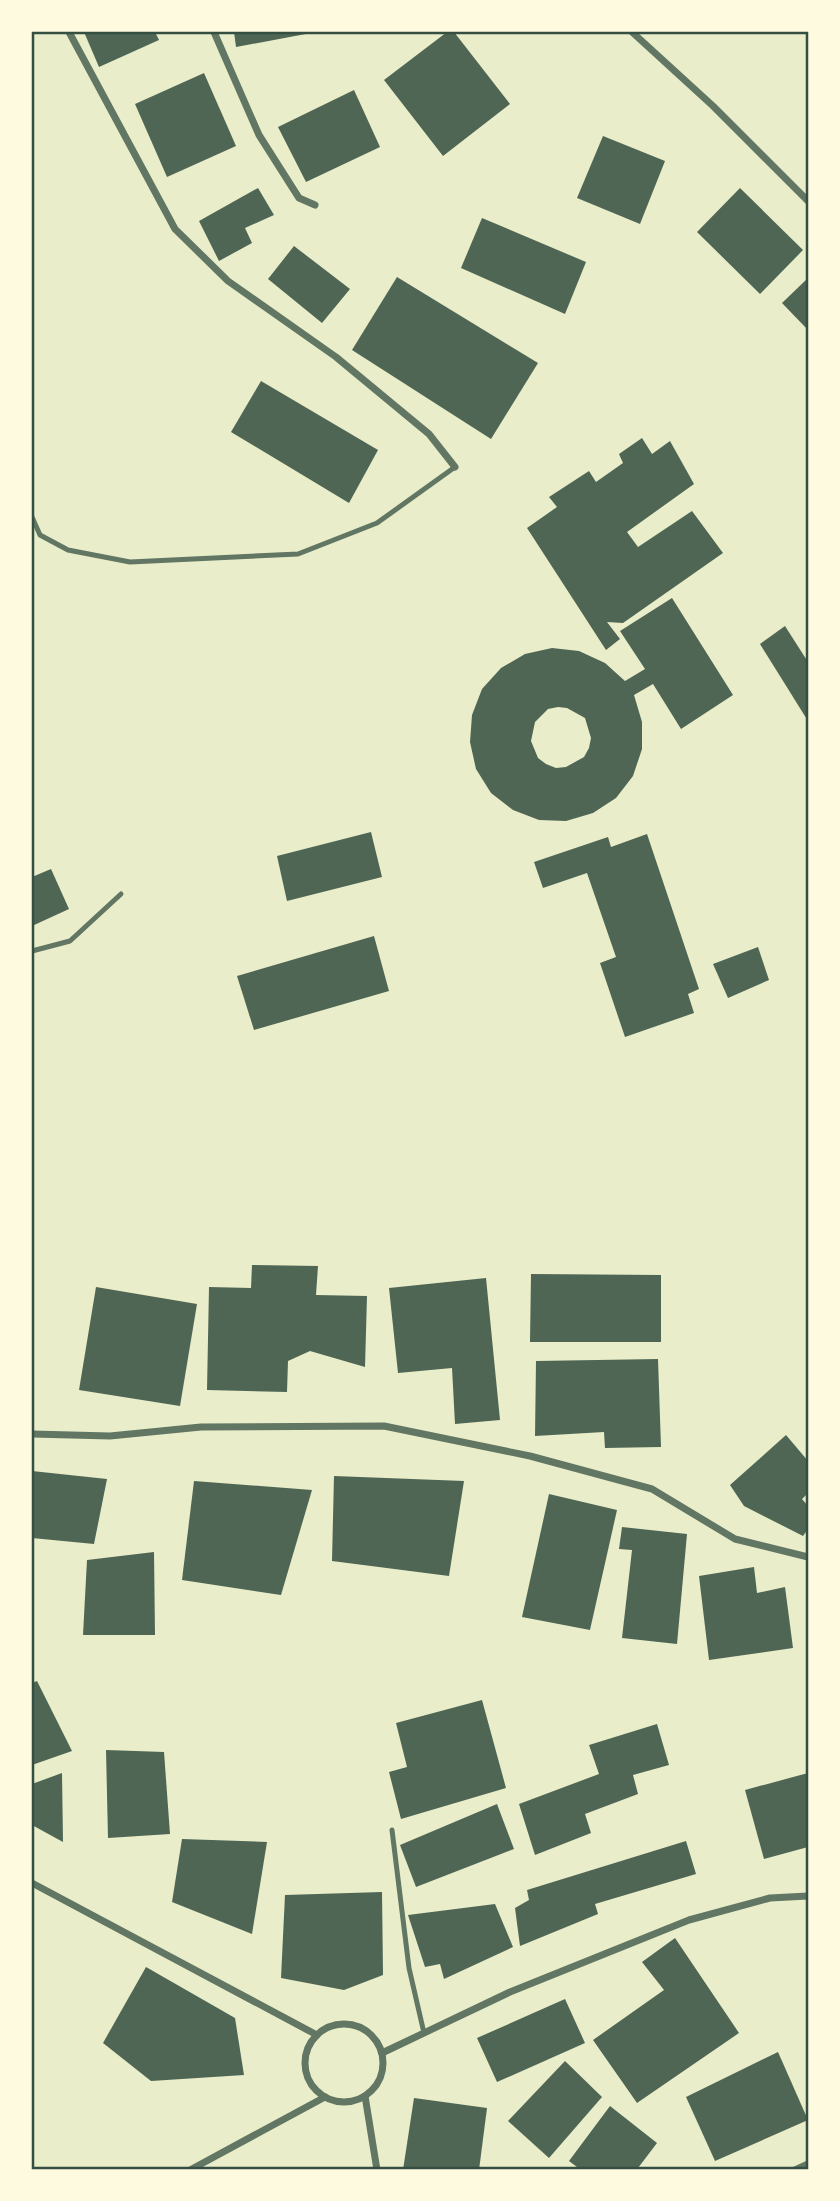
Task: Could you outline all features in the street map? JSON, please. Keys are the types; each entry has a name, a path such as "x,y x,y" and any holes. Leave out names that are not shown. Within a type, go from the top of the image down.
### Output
{"street":[{"path":"69,32 174,229 228,281 336,357 429,434 455,467"},
{"path":"214,32 259,135 299,198 315,205"},
{"path":"632,32 713,106 808,201"},
{"path":"32,1434 110,1436 201,1427 384,1426 530,1456 652,1489 735,1539 808,1557"},
{"path":"32,1883 317,2035"},
{"path":"382,2053 510,1992 689,1920 770,1898 808,1896"},
{"path":"337,2024 355,2025 367,2031 382,2053 381,2074 375,2087 365,2096 352,2101 325,2097 310,2083 305,2070 305,2057 317,2035 324,2028 337,2024"},
{"path":"365,2096 377,2169"},
{"path":"190,2169 325,2097"},
{"path":"795,2169 808,2164"}],"lane":[{"path":"32,517 40,535 68,550 130,562 298,554 377,523 455,467"},
{"path":"32,951 71,941 121,894"},
{"path":"393,1830 409,1968 424,2033"}],"building":[{"path":"84,32 155,32 159,40 99,67"},
{"path":"234,32 311,32 311,33 236,47"},
{"path":"447,32 454,32 510,104 443,156 384,80"},
{"path":"204,73 236,146 167,177 135,104"},
{"path":"354,90 380,147 306,182 278,127"},
{"path":"603,136 665,161 640,224 577,198"},
{"path":"258,188 274,215 245,228 252,243 219,261 199,221"},
{"path":"740,188 803,250 760,294 697,232"},
{"path":"482,218 586,262 565,314 461,268"},
{"path":"294,246 350,289 322,323 268,279"},
{"path":"397,277 538,363 491,439 352,350"},
{"path":"808,278 808,330 782,303"},
{"path":"261,381 378,450 349,503 231,432"},
{"path":"642,438 652,454 670,441 694,484 627,532 638,547 692,511 723,553 623,623 607,622 620,639 606,650 527,528 557,507 549,497 589,471 596,482 623,463 619,454"},
{"path":"672,598 733,695 681,729 653,684 634,695 642,722 642,749 633,776 616,798 593,813 566,821 539,820 513,810 491,793 476,769 470,742 472,715 482,689 501,668 525,654 552,648 579,651 605,663 625,681 645,669 620,631","holes":["567,708 585,718 591,738 584,757 566,767 556,768 538,758 531,741 535,722 548,709"]},
{"path":"785,626 808,662 808,721 760,644"},
{"path":"371,832 382,877 287,901 277,856"},
{"path":"647,834 699,989 688,994 694,1013 625,1037 600,963 616,957 587,873 543,888 534,862 608,837 611,847"},
{"path":"51,869 69,909 32,926 32,877"},
{"path":"374,936 389,991 254,1030 237,976"},
{"path":"758,947 769,980 728,998 713,964"},
{"path":"252,1265 318,1266 316,1295 367,1296 365,1367 310,1351 288,1361 287,1392 207,1390 209,1287 251,1288"},
{"path":"531,1274 661,1275 661,1342 530,1342"},
{"path":"486,1278 500,1420 455,1424 452,1368 398,1373 389,1288"},
{"path":"96,1287 197,1304 180,1406 79,1390"},
{"path":"658,1359 661,1447 605,1448 604,1432 535,1436 536,1361"},
{"path":"786,1435 808,1461 808,1493 802,1499 808,1506 808,1529 803,1536 744,1506 730,1485"},
{"path":"32,1471 107,1479 94,1544 32,1538"},
{"path":"334,1476 464,1481 449,1576 332,1561"},
{"path":"194,1481 312,1490 281,1595 182,1580"},
{"path":"549,1494 617,1510 590,1630 522,1617"},
{"path":"622,1527 687,1534 677,1644 622,1638 632,1550 619,1549"},
{"path":"154,1552 155,1635 83,1635 87,1560"},
{"path":"754,1567 757,1593 785,1587 793,1648 709,1660 699,1576"},
{"path":"37,1681 72,1751 32,1765 32,1683"},
{"path":"482,1700 506,1788 401,1819 389,1772 407,1767 396,1723"},
{"path":"657,1724 669,1765 633,1775 638,1794 585,1814 591,1833 535,1855 519,1804 599,1774 589,1745"},
{"path":"106,1750 164,1752 170,1834 108,1838"},
{"path":"62,1773 63,1842 32,1825 32,1784"},
{"path":"808,1773 808,1847 764,1859 745,1790"},
{"path":"497,1804 514,1849 416,1887 400,1845"},
{"path":"182,1839 267,1842 252,1934 172,1902"},
{"path":"686,1841 696,1874 595,1904 598,1914 520,1946 515,1908 529,1900 527,1890"},
{"path":"382,1892 383,1975 344,1990 281,1978 285,1895"},
{"path":"495,1904 513,1947 444,1979 440,1964 425,1967 408,1915"},
{"path":"675,1938 739,2033 637,2103 593,2040 664,1990 642,1962"},
{"path":"146,1967 235,2018 244,2075 151,2081 103,2043"},
{"path":"565,1999 585,2043 497,2082 477,2038"},
{"path":"778,2052 808,2120 715,2161 686,2097"},
{"path":"565,2061 602,2097 549,2158 508,2121"},
{"path":"414,2098 487,2108 479,2170 403,2170"},
{"path":"610,2106 657,2143 638,2168 640,2170 581,2170 569,2161"}]}
